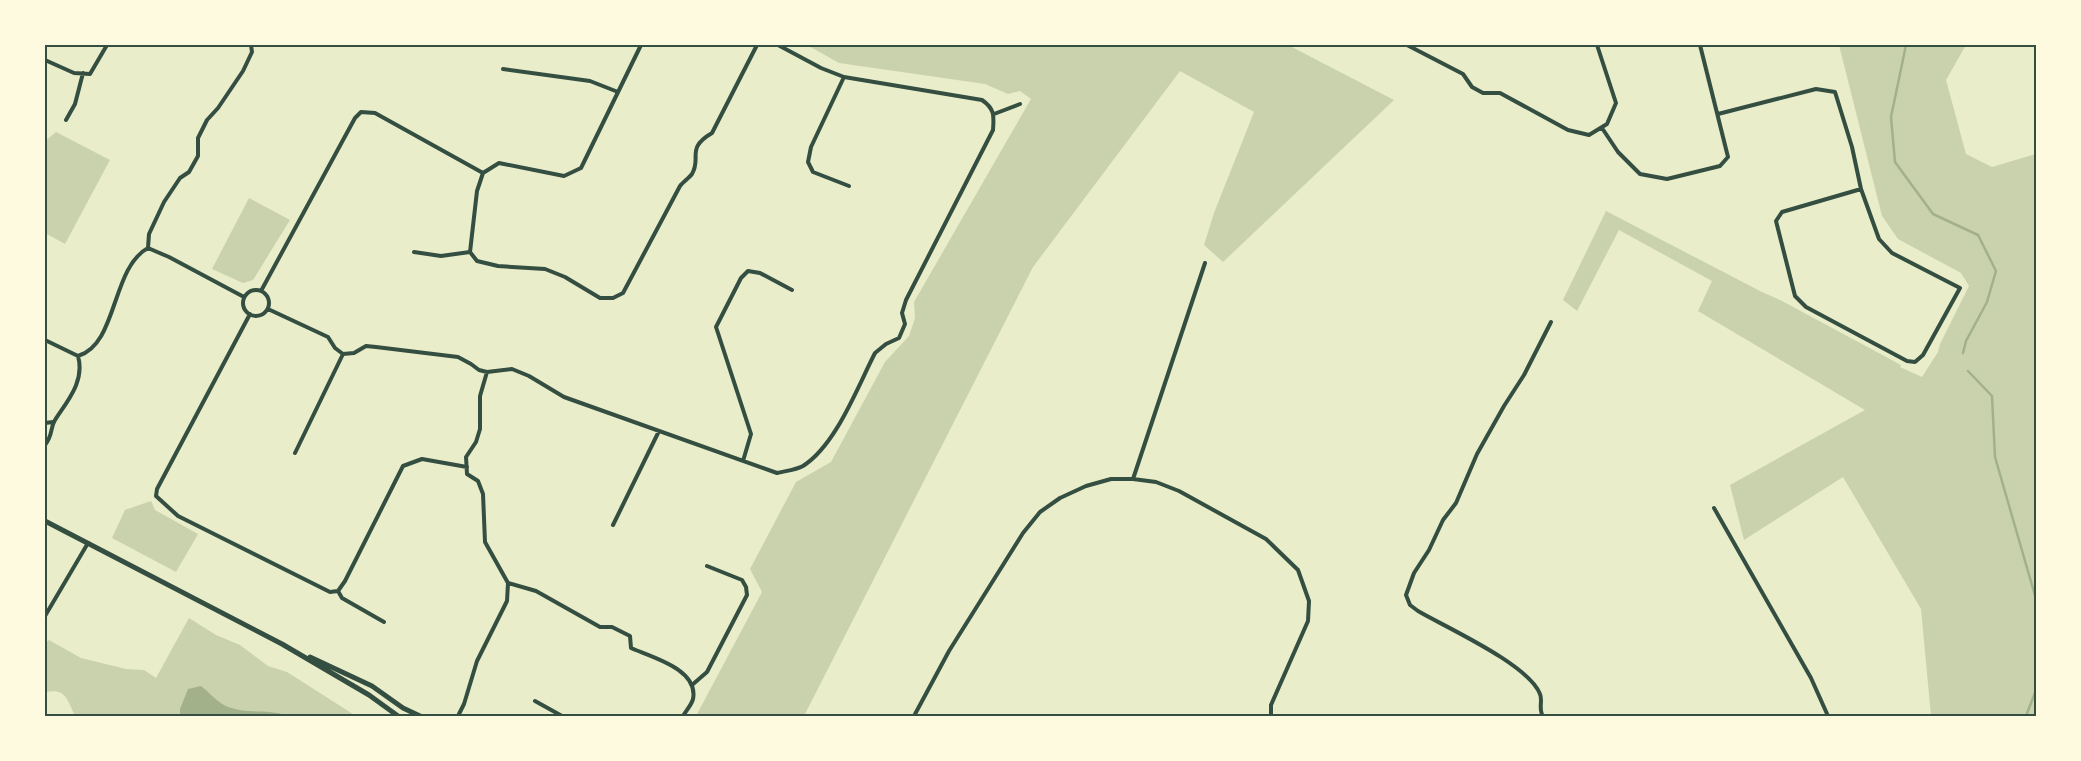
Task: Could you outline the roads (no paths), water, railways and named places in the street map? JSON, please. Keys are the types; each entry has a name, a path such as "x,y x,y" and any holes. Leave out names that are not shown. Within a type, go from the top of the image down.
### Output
{"street":[{"path":"45,60 74,72 90,74 107,45"},
{"path":"148,248 149,234 164,202 180,178 190,172 198,156 198,138 207,120 218,108 243,72 252,52 251,45"},
{"path":"641,45 581,168 564,176 499,163 483,173 477,191 470,252 477,261 545,269 565,277 600,298 613,298 622,293 680,186 691,175 694,167 695,153 701,140 712,133 757,45"},
{"path":"268,309 328,337 334,348 343,354 354,353 366,346 458,357 479,370 486,372 512,369 529,376 564,397 777,473 801,467 820,453 835,431 875,354 886,344 899,338 905,324 902,313 906,300 993,130 994,114 991,106 982,100 844,77 821,68 778,45"},
{"path":"1407,45 1463,74 1472,87 1483,93 1500,93 1568,130 1589,135 1608,124 1616,103 1597,45"},
{"path":"1602,128 1618,152 1640,174 1667,178 1720,166 1728,157 1700,45"},
{"path":"503,69 590,80 618,92"},
{"path":"66,120 75,104 83,73"},
{"path":"844,77 811,147 808,162 813,172 849,186"},
{"path":"1718,114 1816,88 1835,92 1852,147 1861,189 1879,239 1892,253 1960,288 1923,356 1915,362 1907,361 1806,306 1795,296 1776,221 1782,212 1861,189"},
{"path":"994,114 1020,104"},
{"path":"262,290 355,118 361,112 375,113 483,173"},
{"path":"45,340 78,356 86,354 95,346 111,316 118,290 138,253 148,248 169,257 244,297"},
{"path":"414,252 441,256 470,252"},
{"path":"1133,479 1143,455 1159,396 1205,263"},
{"path":"742,461 751,434 716,327 741,278 748,272 760,273 792,290"},
{"path":"254,290 262,290 269,299 268,309 260,316 250,314 243,306 244,297 254,290"},
{"path":"250,314 157,489 156,496 178,516 330,592 338,591 345,581 403,466 422,459 467,467"},
{"path":"1543,716 1540,712 1540,694 1530,681 1512,664 1418,611 1410,605 1406,595 1414,573 1429,550 1443,520 1456,503 1477,454 1504,406 1524,376 1550,322"},
{"path":"295,453 343,354"},
{"path":"45,445 50,438 54,422 62,412 79,379 81,367 78,356"},
{"path":"458,716 464,704 478,661 506,602 508,583 485,542 483,494 478,481 467,474 466,457 476,442 480,429 480,396 486,372"},
{"path":"45,423 54,422"},
{"path":"613,525 659,431"},
{"path":"914,716 949,650 1022,533 1040,512 1060,498 1086,486 1111,479 1156,482 1179,491 1266,539 1298,570 1309,601 1308,621 1271,705 1271,716"},
{"path":"1714,508 1811,678 1828,716"},
{"path":"45,521 282,644 372,686 403,708 420,716"},
{"path":"45,616 88,543"},
{"path":"692,685 707,672 747,595 746,587 742,580 707,566"},
{"path":"508,583 536,591 600,627 612,627 630,636 631,648 678,668 687,676 692,685 693,699 683,716"},
{"path":"338,591 342,598 384,622"},
{"path":"282,644 369,695 398,716"},
{"path":"535,701 562,716"}],"waterway":[{"path":"1906,45 1891,117 1895,162 1933,214 1978,235 1996,271 1987,302 1966,341 1963,353"},
{"path":"1968,371 1992,396 1995,457 2036,599"},
{"path":"2026,716 2036,690"}]}
